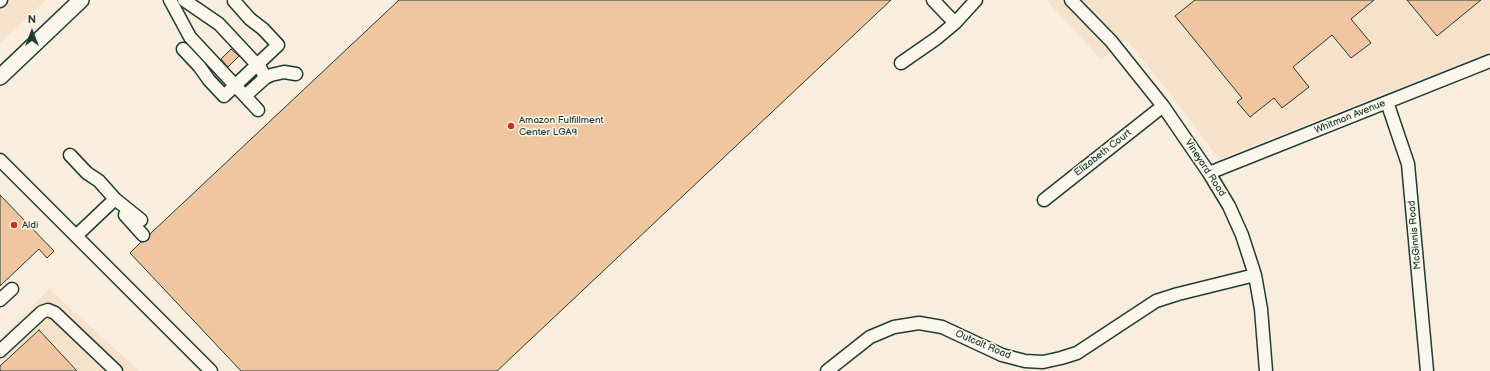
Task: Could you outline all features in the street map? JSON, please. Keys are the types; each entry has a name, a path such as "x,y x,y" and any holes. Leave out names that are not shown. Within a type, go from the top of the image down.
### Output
{"main road":[{"path":"0,77 81,0"}],"street":[{"path":"170,0 190,37 258,110"},
{"path":"184,0 219,24 262,69 265,78"},
{"path":"933,0 954,23"},
{"path":"901,63 937,38 976,0"},
{"name":"Vineyard Road","path":"1071,0 1111,41 1163,106 1209,173 1229,206 1242,235 1255,275 1261,309 1266,371"},
{"path":"183,49 224,96 278,45 234,2"},
{"name":"Whitman Avenue","path":"1209,173 1490,61"},
{"path":"246,96 265,78 284,72 296,74"},
{"name":"McGinnis Road","path":"1387,102 1408,164 1427,371"},
{"name":"Elizabeth Court","path":"1044,200 1163,106"},
{"path":"70,156 87,173 99,181 143,235"},
{"path":"0,160 211,371"},
{"path":"76,236 115,199"},
{"path":"115,199 141,220"},
{"name":"Outcalt Road","path":"827,371 870,337 894,327 919,323 942,327 1002,355 1024,361 1043,362 1061,358 1077,353 1156,301 1255,275"},
{"path":"0,300 12,289"},
{"path":"0,351 42,312 48,310 55,313 116,371"}],"shaded area":[{"path":"0,0 46,0 0,43"},
{"path":"1046,0 1490,0 1490,52 1219,159 1169,92 1126,39 1101,59"},
{"path":"49,289 139,371 0,371 0,340"}],"building":[{"name":"Amazon Fulfillment Center LGA9","path":"399,0 891,0 497,371 241,371 130,253 141,242 148,240 150,234"},
{"path":"1195,0 1374,0 1351,19 1371,43 1351,58 1332,35 1293,67 1309,87 1282,108 1274,98 1250,117 1237,102 1242,98 1175,16"},
{"path":"1407,0 1481,0 1437,36"},
{"path":"231,49 239,56 228,67 221,59"},
{"name":"Aldi","path":"0,195 54,251 47,258 39,249 0,286"},
{"path":"39,330 77,371 0,371 0,366"}],"place":[{"name":"Amazon Fulfillment Center LGA9","path":"511,126"},
{"name":"Aldi","path":"14,225"}]}
